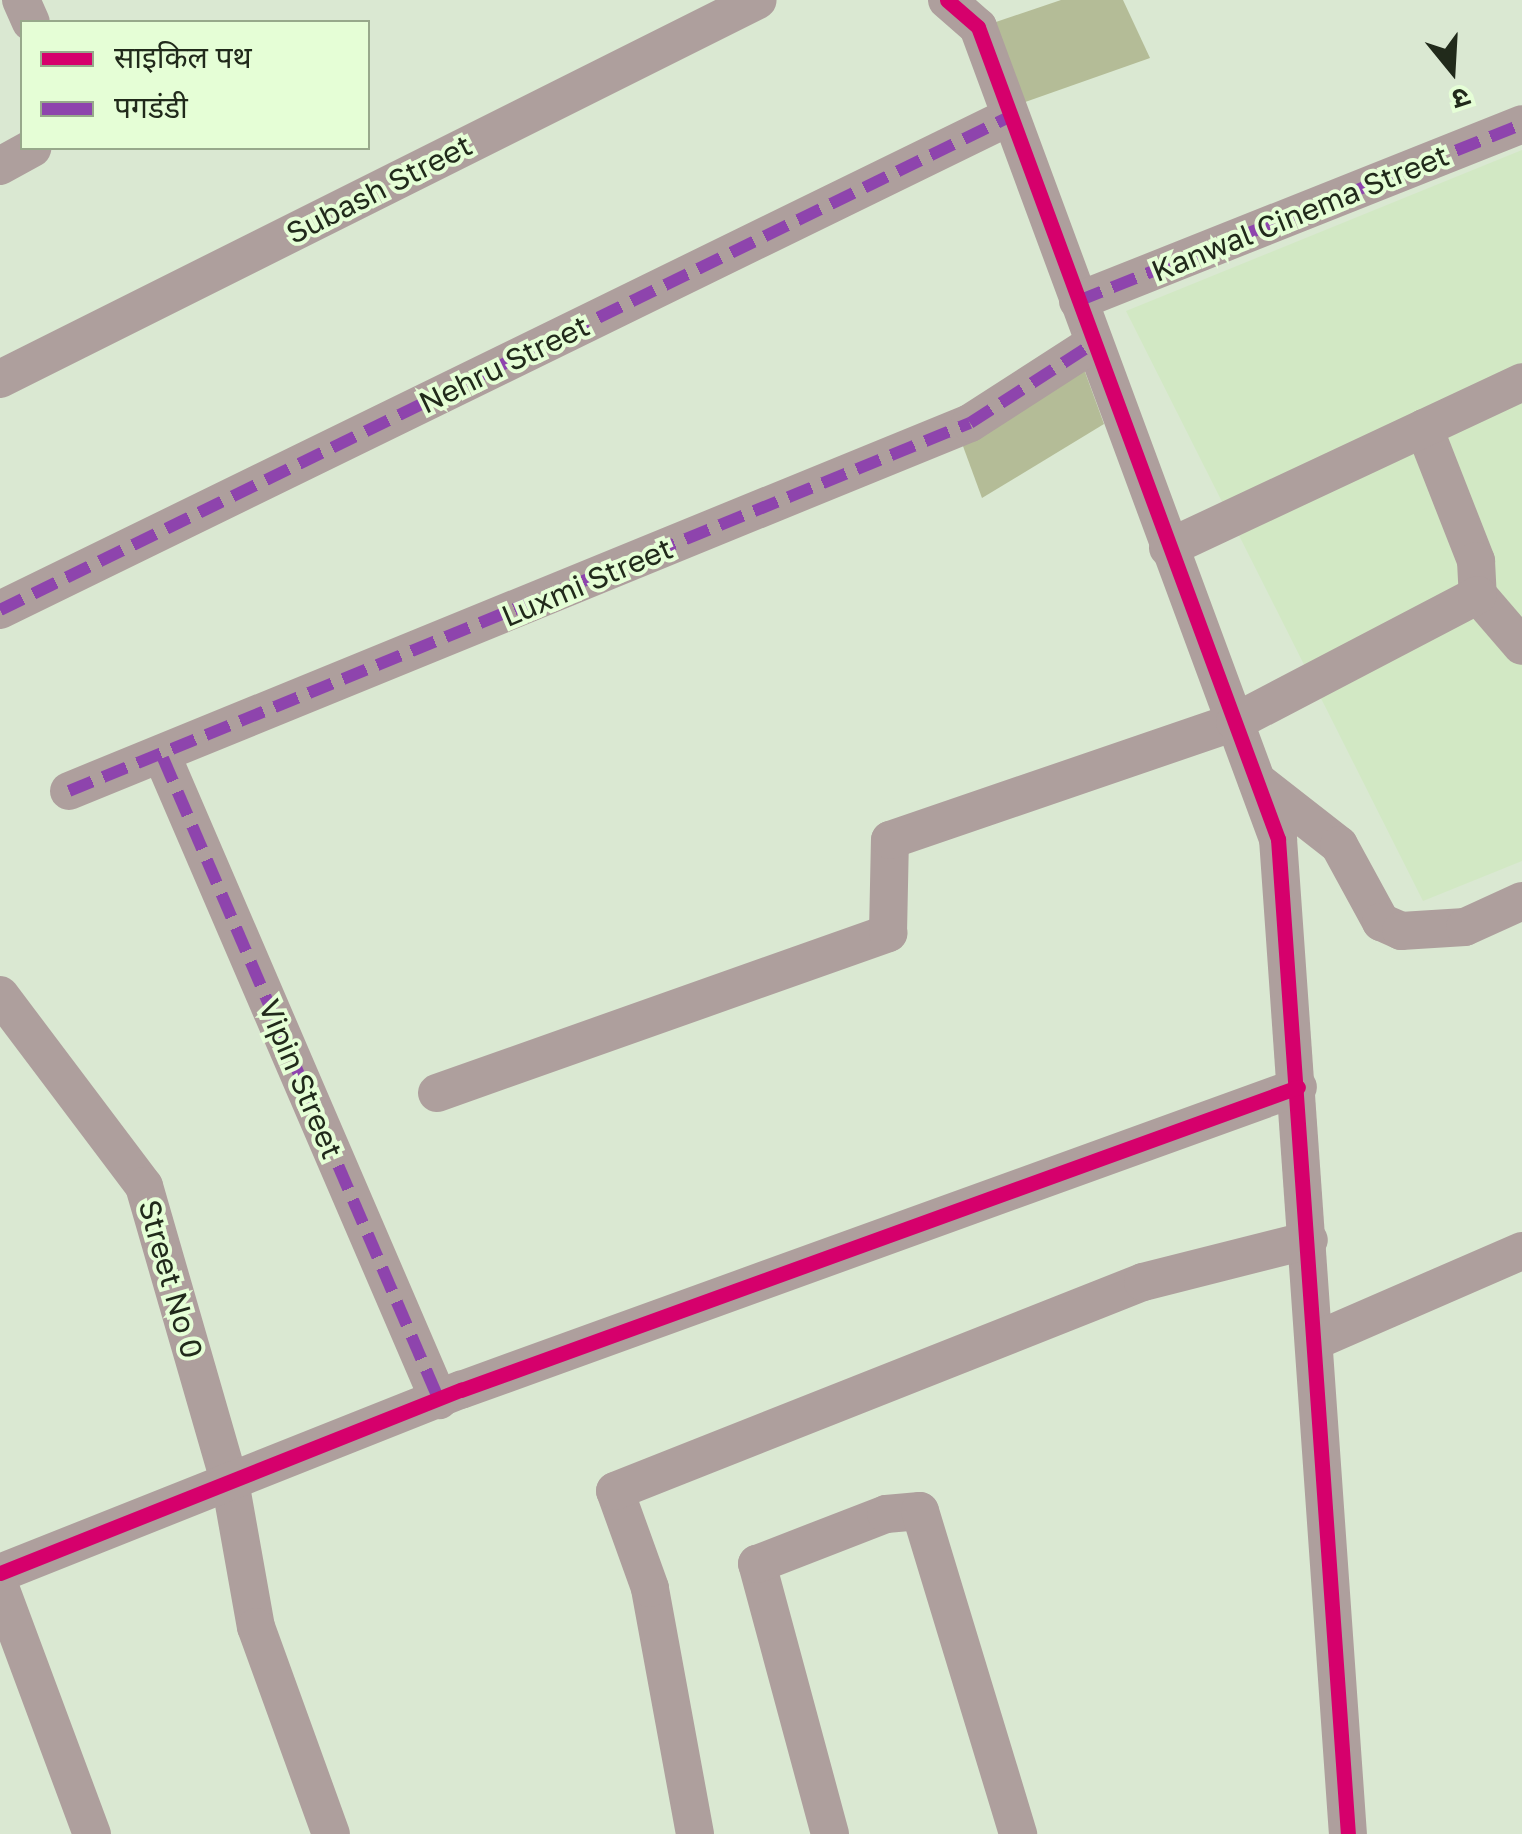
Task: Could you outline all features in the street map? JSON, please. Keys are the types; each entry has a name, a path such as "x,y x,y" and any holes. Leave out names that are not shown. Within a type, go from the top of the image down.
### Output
{"street":[{"name":"Subash Street","path":"0,379 758,0"},
{"path":"947,0 978,27 1091,345 1278,839 1317,1340 1348,1834"},
{"name":"Nehru Street","path":"0,610 1008,118"},
{"name":"Kanwal Cinema Street","path":"1078,302 1522,124"},
{"path":"0,166 28,150"},
{"name":"Luxmi Street","path":"69,791 163,758 970,423 1091,345"},
{"path":"1168,548 1522,382"},
{"path":"1424,428 1476,561 1478,595 1522,646"},
{"path":"437,1093 888,933 890,840 1235,722 1478,595"},
{"name":"Vipin Street","path":"163,758 439,1400"},
{"path":"1257,781 1339,845 1381,922 1401,931 1466,926 1522,901"},
{"name":"Street No 0","path":"0,995 144,1186 231,1487 256,1627 331,1834"},
{"path":"0,1573 231,1487 439,1400 1298,1087"},
{"path":"696,1834 650,1588 615,1491 1143,1282 1309,1240"},
{"path":"1317,1340 1522,1251"},
{"path":"830,1834 757,1564 886,1514 920,1511 1018,1834"},
{"path":"0,1586 92,1834"}],"shaded area":[{"path":"1522,150 1522,861 1423,901 1126,311"}],"building":[{"path":"1061,0 1123,0 1150,58 1011,107 984,26"},
{"path":"1081,361 1104,424 982,498 960,438"}],"marked path":[{"path":"0,610 1007,118"},
{"path":"1078,301 1522,124"},
{"path":"69,791 970,423 1091,345"},
{"path":"163,758 439,1400"}],"cycle path":[{"path":"947,0 978,27 1278,839 1348,1834"},
{"path":"0,1573 461,1390 1298,1087"}]}
